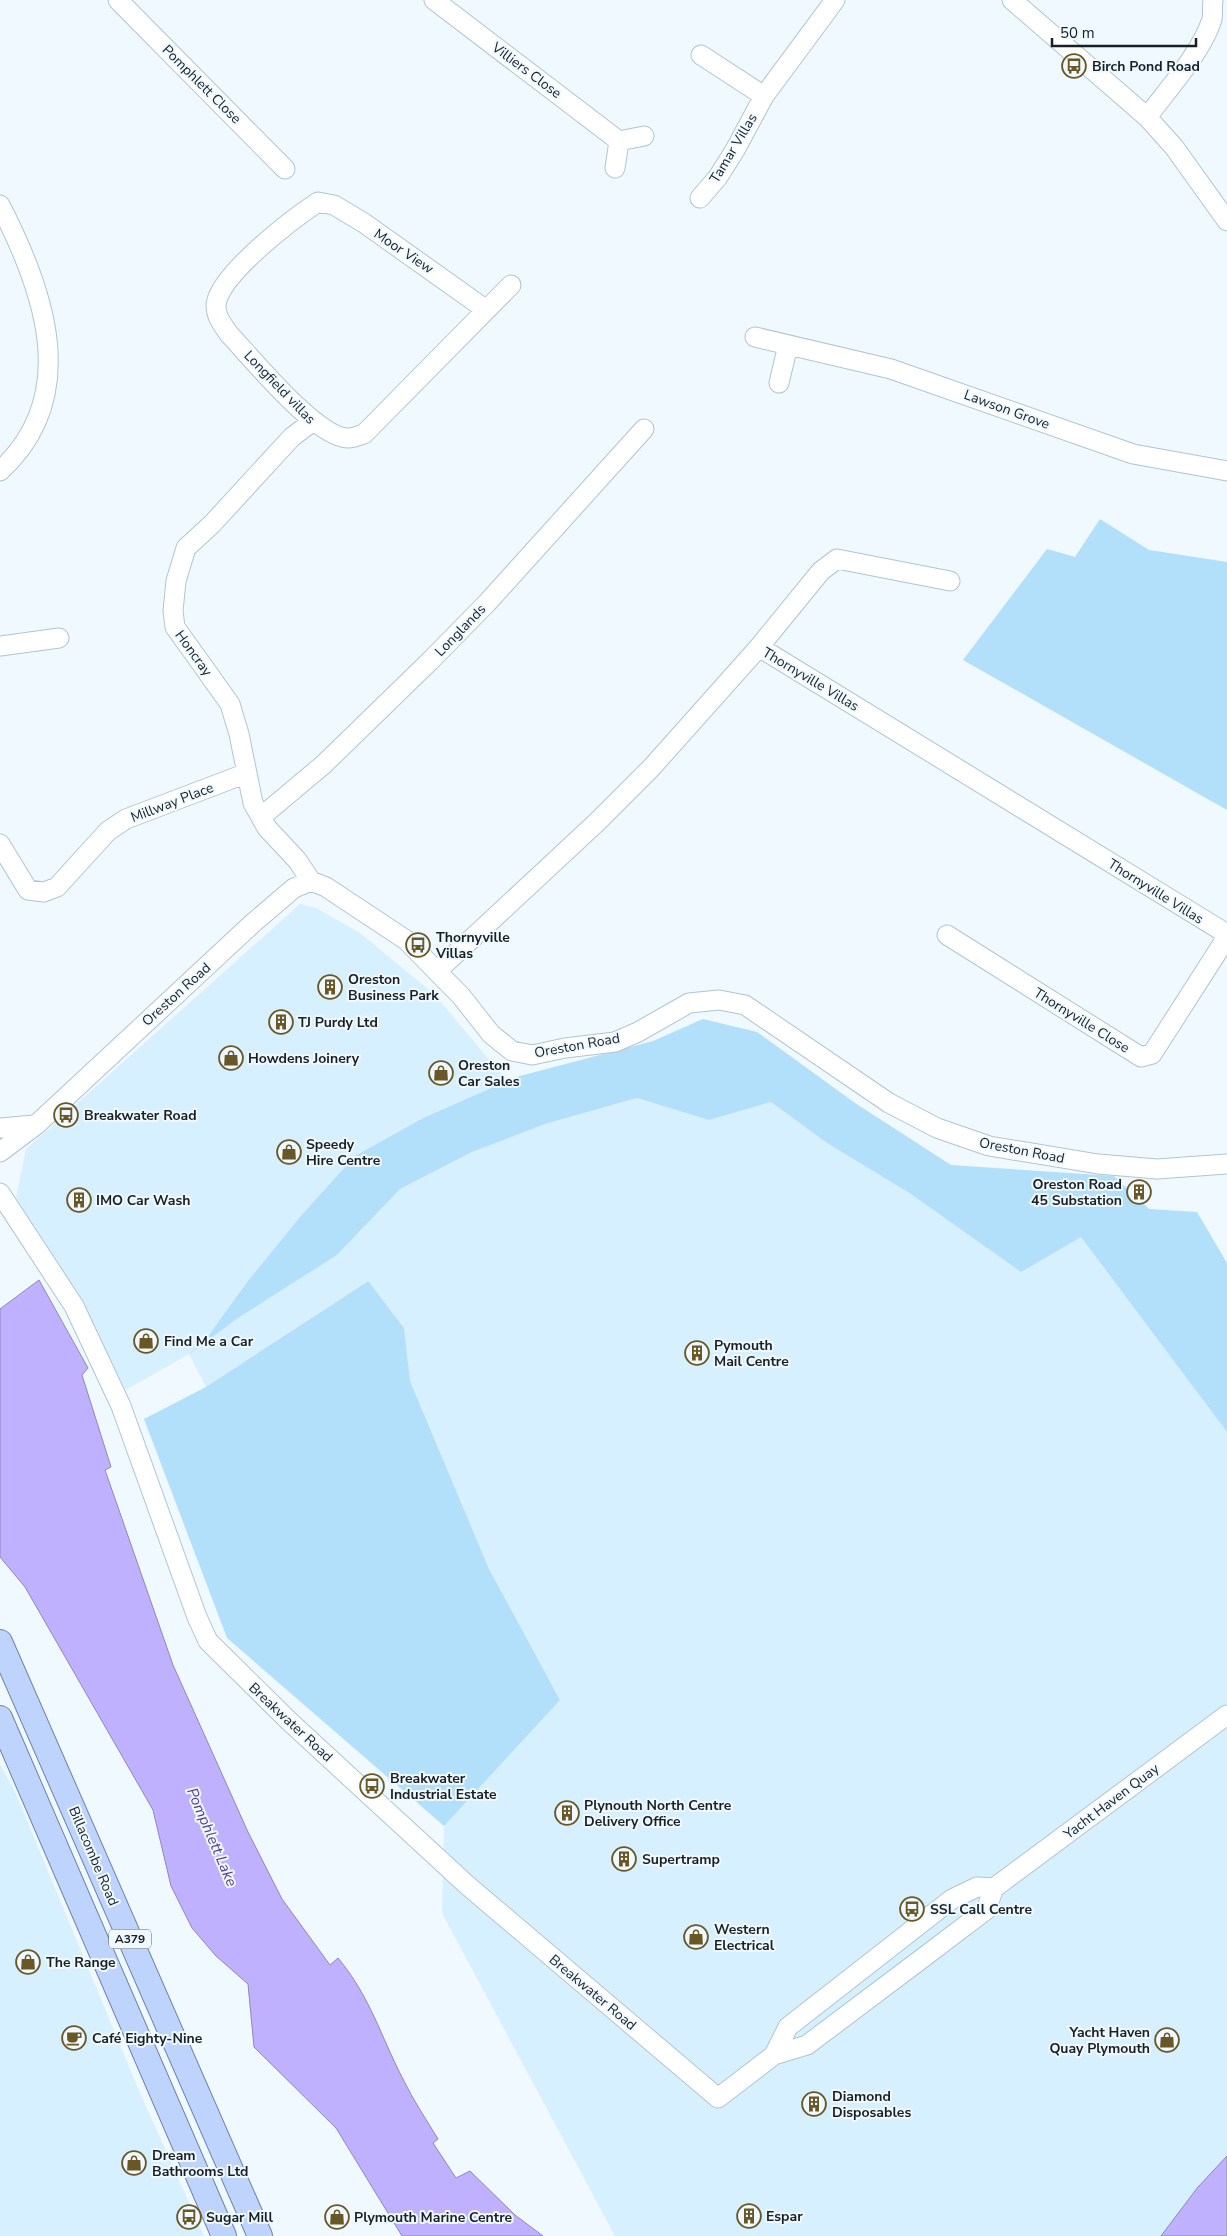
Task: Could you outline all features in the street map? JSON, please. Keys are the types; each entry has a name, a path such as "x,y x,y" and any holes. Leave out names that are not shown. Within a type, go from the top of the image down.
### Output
{"main road":[{"name":"Billacombe Road","path":"0,1642 8,1681 160,2005 260,2236"},
{"name":"A379","path":"0,1718 224,2236"},
{"path":"140,2042 160,2005"}],"street":[{"name":"Pomphlett Close","path":"118,0 285,169"},
{"name":"Villiers Close","path":"434,0 619,141"},
{"name":"Tamar Villas","path":"700,198 718,177 735,150 764,96 835,0"},
{"path":"1012,0 1147,117 1174,147 1227,221"},
{"path":"1147,117 1186,67 1203,37 1212,19 1213,0"},
{"path":"701,55 764,96"},
{"path":"616,168 619,141 644,136"},
{"name":"Moor View","path":"318,202 334,205 364,223 485,309"},
{"name":"Longfield villas","path":"318,202 297,216 227,280 216,301 218,319 229,334 312,422 332,434 348,438 364,434 485,309 512,285"},
{"path":"0,205 36,284 45,323 48,370 42,412 28,440 0,471"},
{"name":"Lawson Grove","path":"755,337 891,369 1133,454 1227,471"},
{"path":"779,382 788,345"},
{"name":"Honcray","path":"311,881 297,860 264,822 253,803 239,734 230,704 175,627 173,611 176,581 186,548 232,504 292,437 312,422"},
{"name":"Longlands","path":"264,822 430,661 486,603 644,429"},
{"path":"759,647 821,571 837,559 950,581"},
{"path":"0,646 59,638"},
{"name":"Thornyville Villas","path":"437,971 624,795 759,647 1227,936"},
{"name":"Millway Place","path":"0,844 28,890 44,892 57,887 108,831 126,819 247,773"},
{"name":"Oreston Road","path":"0,1152 36,1125 253,923 294,888 311,881 326,887 406,940 437,971 491,1034 512,1050 532,1054 615,1042 638,1032 689,1003 720,1000 745,1005 889,1103 937,1128 989,1146 1098,1164 1158,1169 1227,1164"},
{"name":"Thornyville Close","path":"947,934 1141,1057 1152,1054 1227,936"},
{"path":"0,1128 36,1125"},
{"name":"Breakwater Road","path":"0,1193 22,1230 74,1306 120,1406 197,1617 208,1641 289,1721 461,1879 718,2098 774,2055"},
{"name":"Breakwater Road","path":"0,1219 22,1230"},
{"name":"Yacht Haven Quay","path":"994,1888 1227,1715"},
{"path":"977,1887 994,1888 986,1910 808,2045 774,2055 788,2027 952,1899 977,1887"}],"shaded area":[{"path":"1100,519 1149,550 1227,562 1227,810 963,660 1047,549 1075,557"},
{"path":"300,904 316,908 360,933 435,995 507,1081 423,1118 355,1156 209,1335 193,1350 238,1318 337,1255 400,1189 472,1152 545,1124 637,1098 709,1120 771,1102 827,1143 911,1194 1081,1237 1227,1432 1227,2156 1198,2187 1161,2236 615,2236 442,1913 444,1826 560,1700 489,1569 410,1381 404,1328 367,1281 206,1387 189,1354 126,1390 16,1197 26,1149"},
{"path":"703,1019 757,1032 855,1103 951,1165 1114,1176 1149,1209 1197,1212 1227,1263 1227,1432 1081,1237 1021,1272 911,1194 827,1143 771,1102 709,1120 637,1098 545,1124 472,1152 400,1189 337,1255 238,1318 189,1354 209,1335 248,1281 300,1217 355,1156 423,1118 516,1077 653,1041"},
{"path":"368,1281 404,1328 410,1381 489,1569 560,1700 444,1826 227,1638 144,1419 206,1387"},
{"path":"0,1764 16,1794 137,2086 204,2236 0,2236"}],"water":[{"name":"Pomphlett Lake","path":"39,1280 88,1368 82,1375 111,1467 105,1470 173,1665 248,1832 282,1899 330,1965 338,1958 359,1988 407,2087 438,2139 433,2143 456,2178 470,2171 515,2215 543,2236 402,2236 336,2128 254,2047 248,1984 216,1956 192,1928 171,1886 153,1810 25,1587 0,1557 0,1309"},
{"path":"1227,2156 1227,2236 1161,2236 1198,2187"}],"place":[{"name":"Birch Pond Road","path":"1074,66"},
{"name":"Thornyville Villas","path":"418,945"},
{"name":"Oreston Business Park","path":"330,987"},
{"name":"TJ Purdy Ltd","path":"281,1022"},
{"name":"Howdens Joinery","path":"231,1058"},
{"name":"Oreston Car Sales","path":"441,1073"},
{"name":"Breakwater Road","path":"66,1115"},
{"name":"Speedy Hire Centre","path":"289,1152"},
{"name":"Oreston Road 45 Substation","path":"1139,1192"},
{"name":"IMO Car Wash","path":"79,1200"},
{"name":"Find Me a Car","path":"146,1341"},
{"name":"Pymouth Mail Centre","path":"697,1353"},
{"name":"Breakwater Industrial Estate","path":"372,1786"},
{"name":"Plynouth North Centre Delivery Office","path":"567,1813"},
{"name":"Supertramp","path":"624,1859"},
{"name":"SSL Call Centre","path":"912,1909"},
{"name":"Western Electrical","path":"696,1937"},
{"name":"The Range","path":"28,1962"},
{"name":"Café Eighty-Nine","path":"74,2038"},
{"name":"Yacht Haven Quay Plymouth","path":"1167,2040"},
{"name":"Diamond Disposables","path":"814,2104"},
{"name":"Dream Bathrooms Ltd","path":"134,2163"},
{"name":"Espar","path":"749,2216"},
{"name":"Sugar Mill","path":"189,2217"},
{"name":"Plymouth Marine Centre","path":"337,2217"}]}
